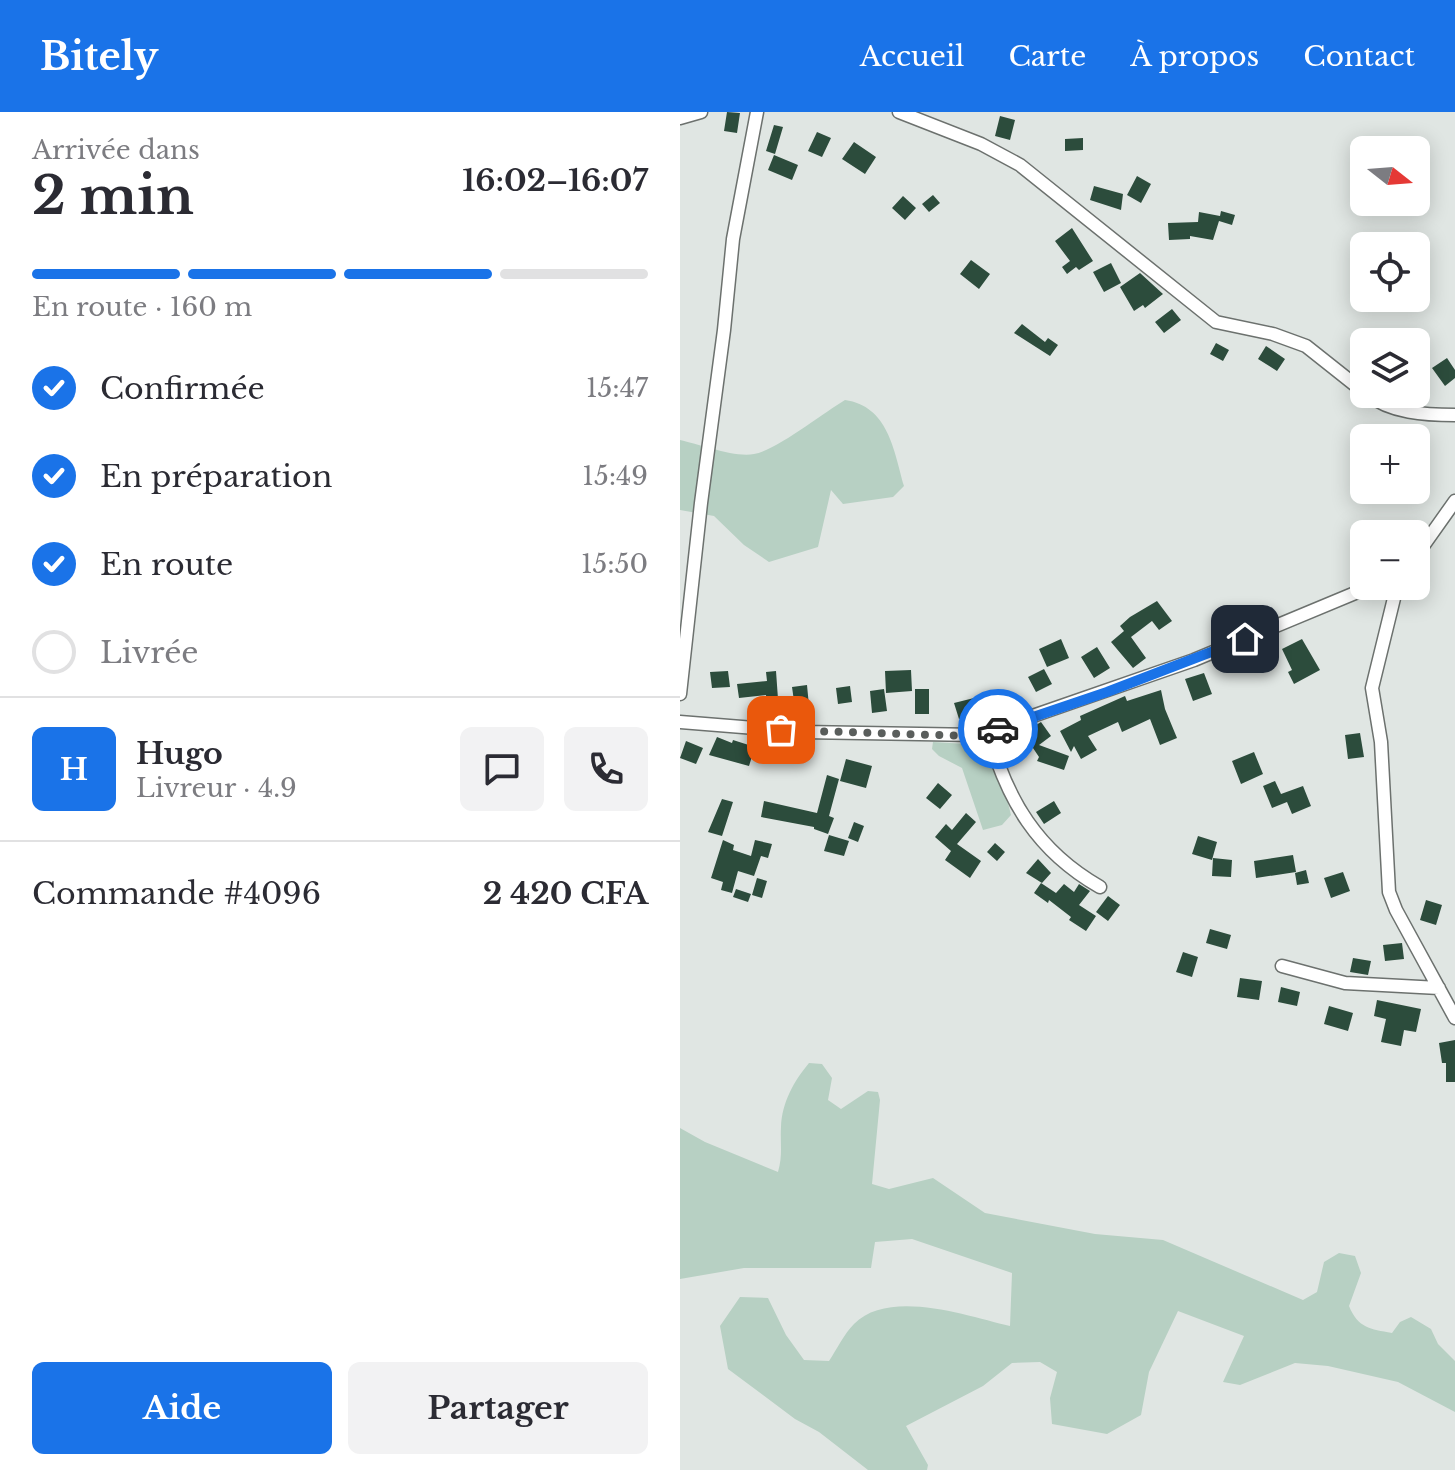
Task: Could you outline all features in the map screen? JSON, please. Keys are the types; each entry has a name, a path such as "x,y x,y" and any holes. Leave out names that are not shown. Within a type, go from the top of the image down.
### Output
{"street":[{"path":"680,118 701,112"},
{"path":"680,694 733,239 757,112"},
{"path":"899,112 981,144 1020,165 1216,322 1273,334 1306,346 1350,381"},
{"path":"1395,408 1455,415"},
{"path":"1430,536 1455,501"},
{"path":"680,722 803,732 967,736 988,732 1194,660 1350,595"},
{"path":"1394,600 1372,688 1380,733 1388,882 1396,910 1455,1018"},
{"path":"988,732 998,765 1018,808 1059,858 1100,887"},
{"path":"1282,966 1345,983 1439,988"}],"green space":[{"path":"845,400 859,404 880,420 892,445 904,486 893,497 843,504 831,490 818,547 769,562 744,545 714,516 680,510 680,440 727,452 754,454 787,439"},
{"path":"933,742 984,745 1003,783 1011,815 1002,825 983,830 962,768 939,756 932,749"},
{"path":"809,1063 822,1064 832,1078 828,1100 841,1109 868,1091 878,1092 880,1100 872,1184 889,1189 933,1178 985,1213 1095,1234 1163,1240 1303,1300 1317,1292 1324,1262 1339,1253 1355,1256 1361,1273 1349,1306 1356,1319 1371,1328 1392,1333 1400,1322 1411,1317 1431,1329 1438,1344 1455,1361 1455,1412 1398,1382 1328,1366 1295,1363 1240,1385 1223,1382 1244,1336 1178,1311 1149,1372 1141,1415 1107,1434 1052,1424 1050,1398 1057,1372 1040,1362 1012,1363 983,1386 906,1426 928,1465 927,1470 868,1470 728,1369 720,1326 740,1297 768,1298 786,1335 804,1360 829,1361 854,1324 869,1313 887,1308 908,1306 951,1311 1010,1326 1012,1273 912,1239 875,1242 871,1268 744,1268 680,1279 680,1128 705,1142 778,1172 786,1101"}],"building":[{"path":"727,112 740,113 737,133 724,131"},
{"path":"1000,116 1015,120 1010,140 995,136"},
{"path":"774,125 783,127 775,154 766,151"},
{"path":"817,132 831,138 822,157 808,151"},
{"path":"1083,138 1083,150 1065,151 1065,139"},
{"path":"854,142 876,157 865,174 842,159"},
{"path":"774,155 798,165 792,180 768,170"},
{"path":"1137,176 1151,184 1141,203 1127,195"},
{"path":"1094,186 1123,194 1121,210 1090,200"},
{"path":"933,195 940,203 929,212 922,204"},
{"path":"903,196 916,208 905,220 892,208"},
{"path":"1221,211 1235,215 1232,225 1219,221 1213,240 1190,236 1190,239 1169,240 1168,223 1198,222 1199,212 1220,216"},
{"path":"1072,228 1093,261 1067,274 1062,267 1070,261 1055,241"},
{"path":"971,260 990,274 979,289 960,274"},
{"path":"1111,263 1121,283 1104,292 1093,272"},
{"path":"1140,273 1163,294 1145,308 1143,305 1134,311 1120,287"},
{"path":"1172,309 1181,320 1164,333 1155,322"},
{"path":"1022,324 1045,342 1048,338 1058,345 1050,356 1014,333"},
{"path":"1216,343 1229,350 1223,361 1210,354"},
{"path":"1266,346 1285,359 1277,371 1258,359"},
{"path":"1447,358 1455,370 1455,378 1445,386 1432,368"},
{"path":"1157,601 1172,621 1159,630 1152,621 1131,637 1146,658 1133,668 1111,642 1124,631 1120,626 1130,617"},
{"path":"1061,639 1069,658 1047,667 1039,649"},
{"path":"1302,639 1320,670 1294,684 1288,672 1292,670 1282,649"},
{"path":"1097,647 1110,668 1094,678 1081,657"},
{"path":"1044,669 1052,684 1036,692 1028,677"},
{"path":"911,670 912,691 886,693 885,671"},
{"path":"728,671 730,687 712,688 710,672"},
{"path":"776,671 779,713 767,713 766,695 739,698 737,684 767,681 766,672"},
{"path":"1204,673 1212,694 1193,701 1185,679"},
{"path":"807,685 809,706 795,708 792,687"},
{"path":"850,686 852,702 838,704 836,688"},
{"path":"884,689 887,711 872,713 870,691"},
{"path":"915,689 929,689 929,714 915,714"},
{"path":"1161,690 1177,738 1160,745 1150,719 1122,732 1118,722 1088,736 1097,750 1081,759 1074,746 1071,752 1060,731 1081,720 1080,716 1125,696 1127,701"},
{"path":"974,698 979,714 959,719 954,703"},
{"path":"1041,722 1051,736 1039,745 1069,756 1064,770 1037,761 1039,757 1023,733"},
{"path":"1360,733 1364,757 1348,759 1345,735"},
{"path":"717,737 755,747 749,766 709,755"},
{"path":"686,741 703,748 696,764 680,758"},
{"path":"1254,752 1263,774 1241,784 1232,761"},
{"path":"846,759 872,766 866,788 840,781"},
{"path":"827,775 839,779 829,816 834,818 828,834 814,827 761,817 764,801 817,813"},
{"path":"1275,781 1281,794 1303,786 1311,806 1292,814 1287,802 1272,808 1263,786"},
{"path":"938,783 952,795 940,809 926,798"},
{"path":"722,799 733,802 722,836 708,832"},
{"path":"1054,801 1061,813 1044,824 1036,812"},
{"path":"966,813 976,822 957,844 981,861 970,878 945,860 951,851 935,837 946,824 952,830"},
{"path":"854,822 864,826 858,842 848,838"},
{"path":"829,835 849,841 844,856 824,851"},
{"path":"1198,836 1217,842 1212,860 1192,854"},
{"path":"723,840 734,845 733,850 751,856 755,840 772,844 768,858 761,856 754,876 738,871 732,893 721,890 723,882 711,878"},
{"path":"995,843 1005,852 997,861 987,852"},
{"path":"1293,855 1296,872 1256,878 1254,861"},
{"path":"1213,858 1232,860 1231,877 1212,876"},
{"path":"1038,859 1051,873 1042,883 1026,873"},
{"path":"1306,870 1309,883 1297,885 1295,873"},
{"path":"1343,872 1350,891 1331,898 1324,878"},
{"path":"757,878 767,881 762,898 752,895"},
{"path":"1041,883 1056,893 1064,884 1074,892 1079,884 1090,891 1079,905 1096,916 1086,931 1069,920 1071,917 1049,900 1048,903 1034,893"},
{"path":"736,889 751,894 748,902 733,897"},
{"path":"1108,896 1120,905 1108,921 1096,912"},
{"path":"1426,900 1442,905 1436,925 1420,920"},
{"path":"1210,929 1231,935 1227,949 1206,943"},
{"path":"1402,943 1404,959 1385,961 1383,945"},
{"path":"1183,952 1198,957 1192,977 1176,972"},
{"path":"1353,958 1371,961 1368,975 1350,972"},
{"path":"1240,978 1262,981 1259,1000 1237,997"},
{"path":"1281,987 1300,992 1297,1006 1278,1002"},
{"path":"1377,1000 1421,1009 1416,1032 1404,1030 1401,1046 1381,1042 1386,1019 1374,1016"},
{"path":"1329,1006 1353,1013 1348,1031 1324,1024"},
{"path":"1455,1040 1455,1082 1446,1082 1446,1063 1442,1063 1439,1043"}],"way so far":[{"path":"781,730 967,736 998,729"}],"route":[{"path":"998,729 1107,692 1245,639"}]}
